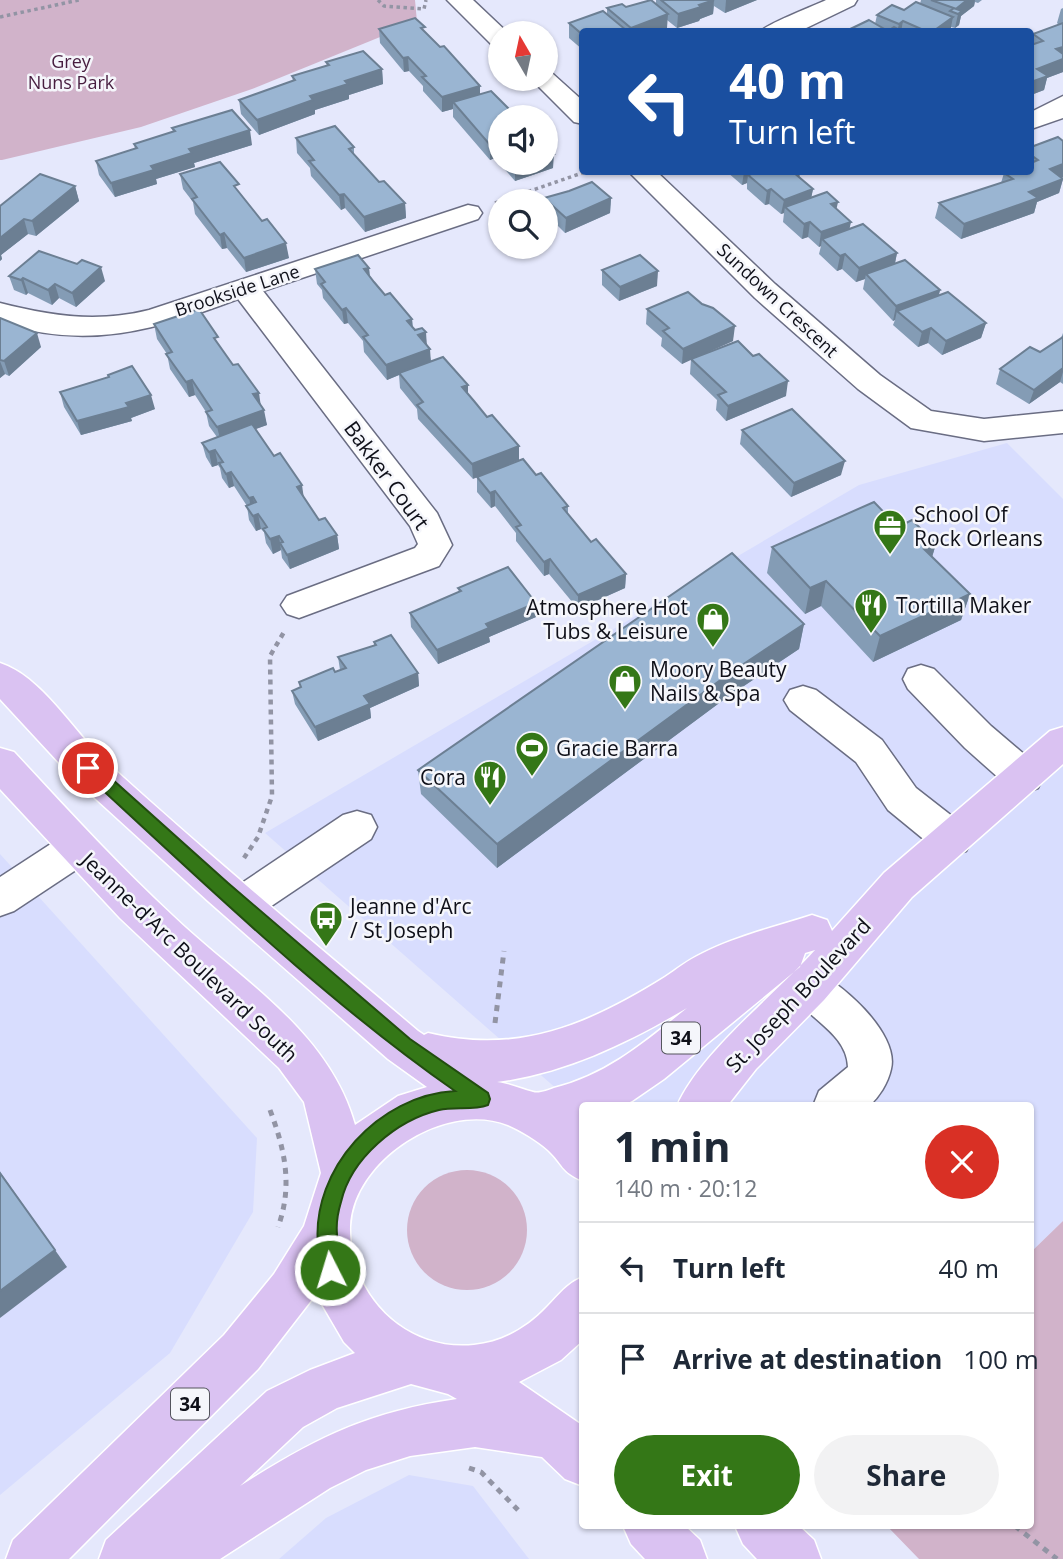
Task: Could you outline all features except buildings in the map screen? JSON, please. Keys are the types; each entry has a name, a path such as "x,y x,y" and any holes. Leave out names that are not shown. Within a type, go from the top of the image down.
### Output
{"main road":[{"path":"0,677 32,706 88,768 241,905 403,1045 481,1099"},
{"name":"St. Joseph Boulevard","path":"702,1102 741,1055 809,987 898,885 1063,742"},
{"name":"Jeanne-d'Arc Boulevard South","path":"0,763 77,848 180,949 289,1048 320,1088 335,1130 344,1171"},
{"name":"St. Joseph Boulevard","path":"582,1102 616,1087 649,1065 744,985 812,933 898,885"},
{"path":"403,1045 451,1061 484,1065 534,1057 591,1037 722,964 812,933"},
{"name":"34","path":"433,1365 374,1339 347,1308 330,1270 327,1231 331,1200 344,1171 369,1139 402,1115 441,1101 481,1099 508,1103 534,1114 564,1135 579,1154"},
{"name":"St. Joseph Boulevard","path":"534,1114 579,1103"},
{"name":"34","path":"32,1559 241,1352 291,1291 327,1231"},
{"path":"125,1559 285,1409 327,1387 433,1365 499,1366 538,1349 570,1321 579,1307"},
{"path":"433,1365 568,1448"},
{"path":"173,1559 312,1469 358,1447 410,1431 475,1422 568,1448"},
{"path":"652,1529 681,1559"},
{"path":"764,1529 795,1559"}],"street":[{"path":"458,0 488,28"},
{"path":"784,28 845,0"},
{"path":"558,89 577,102"},
{"path":"1034,120 1055,112 1063,104"},
{"name":"Sundown Crescent","path":"645,175 765,291 869,382 922,420 984,430 1063,422"},
{"name":"Brookside Lane","path":"0,312 55,326 96,327 128,324 468,212"},
{"name":"Bakker Court","path":"244,287 425,522 435,545 427,557 299,606"},
{"path":"921,680 978,737 1024,777"},
{"path":"803,700 869,751 902,799 952,839"},
{"path":"241,905 357,827"},
{"path":"0,899 77,848"},
{"path":"809,987 864,1040 871,1060 866,1080 840,1102"}],"path":[{"path":"0,16 79,0"},
{"path":"378,0 384,6 424,9 426,0"},
{"path":"468,212 579,174"},
{"path":"240,864 258,837 272,796 270,656 299,606"},
{"path":"494,1025 504,951"},
{"path":"270,1110 283,1144 288,1178 286,1210 276,1233"},
{"path":"1019,1529 1057,1559"}],"shaded area":[{"path":"1007,443 1063,499 1063,1221 1034,1249 1034,1102 579,1102 579,1108 265,833 859,485"},
{"path":"0,854 257,1138 253,1212 170,1353 0,1495"},
{"path":"409,1475 473,1486 529,1559 279,1559 326,1518"}],"green space":[{"name":"Grey Nuns Park","path":"0,0 415,0 417,22 252,89 141,127 0,160"},
{"path":"467,1170 490,1174 510,1187 523,1207 527,1230 523,1253 510,1273 490,1286 467,1290 444,1286 424,1273 411,1253 407,1230 411,1207 424,1187 444,1174"},
{"path":"1063,1221 1063,1559 919,1559 890,1529 1034,1529 1034,1249"}],"place":[{"name":"School Of Rock Orleans","path":"890,556"},
{"name":"Tortilla Maker","path":"871,635"},
{"name":"Atmosphere Hot Tubs & Leisure","path":"713,649"},
{"name":"Moory Beauty Nails & Spa","path":"625,711"},
{"name":"Gracie Barra","path":"532,778"},
{"name":"Cora","path":"490,807"},
{"name":"Jeanne d'Arc / St Joseph","path":"326,948"}],"route":[{"path":"88,768 403,1045 481,1099 441,1101 402,1115 369,1139 344,1171 331,1200 327,1231 330,1270"}]}
